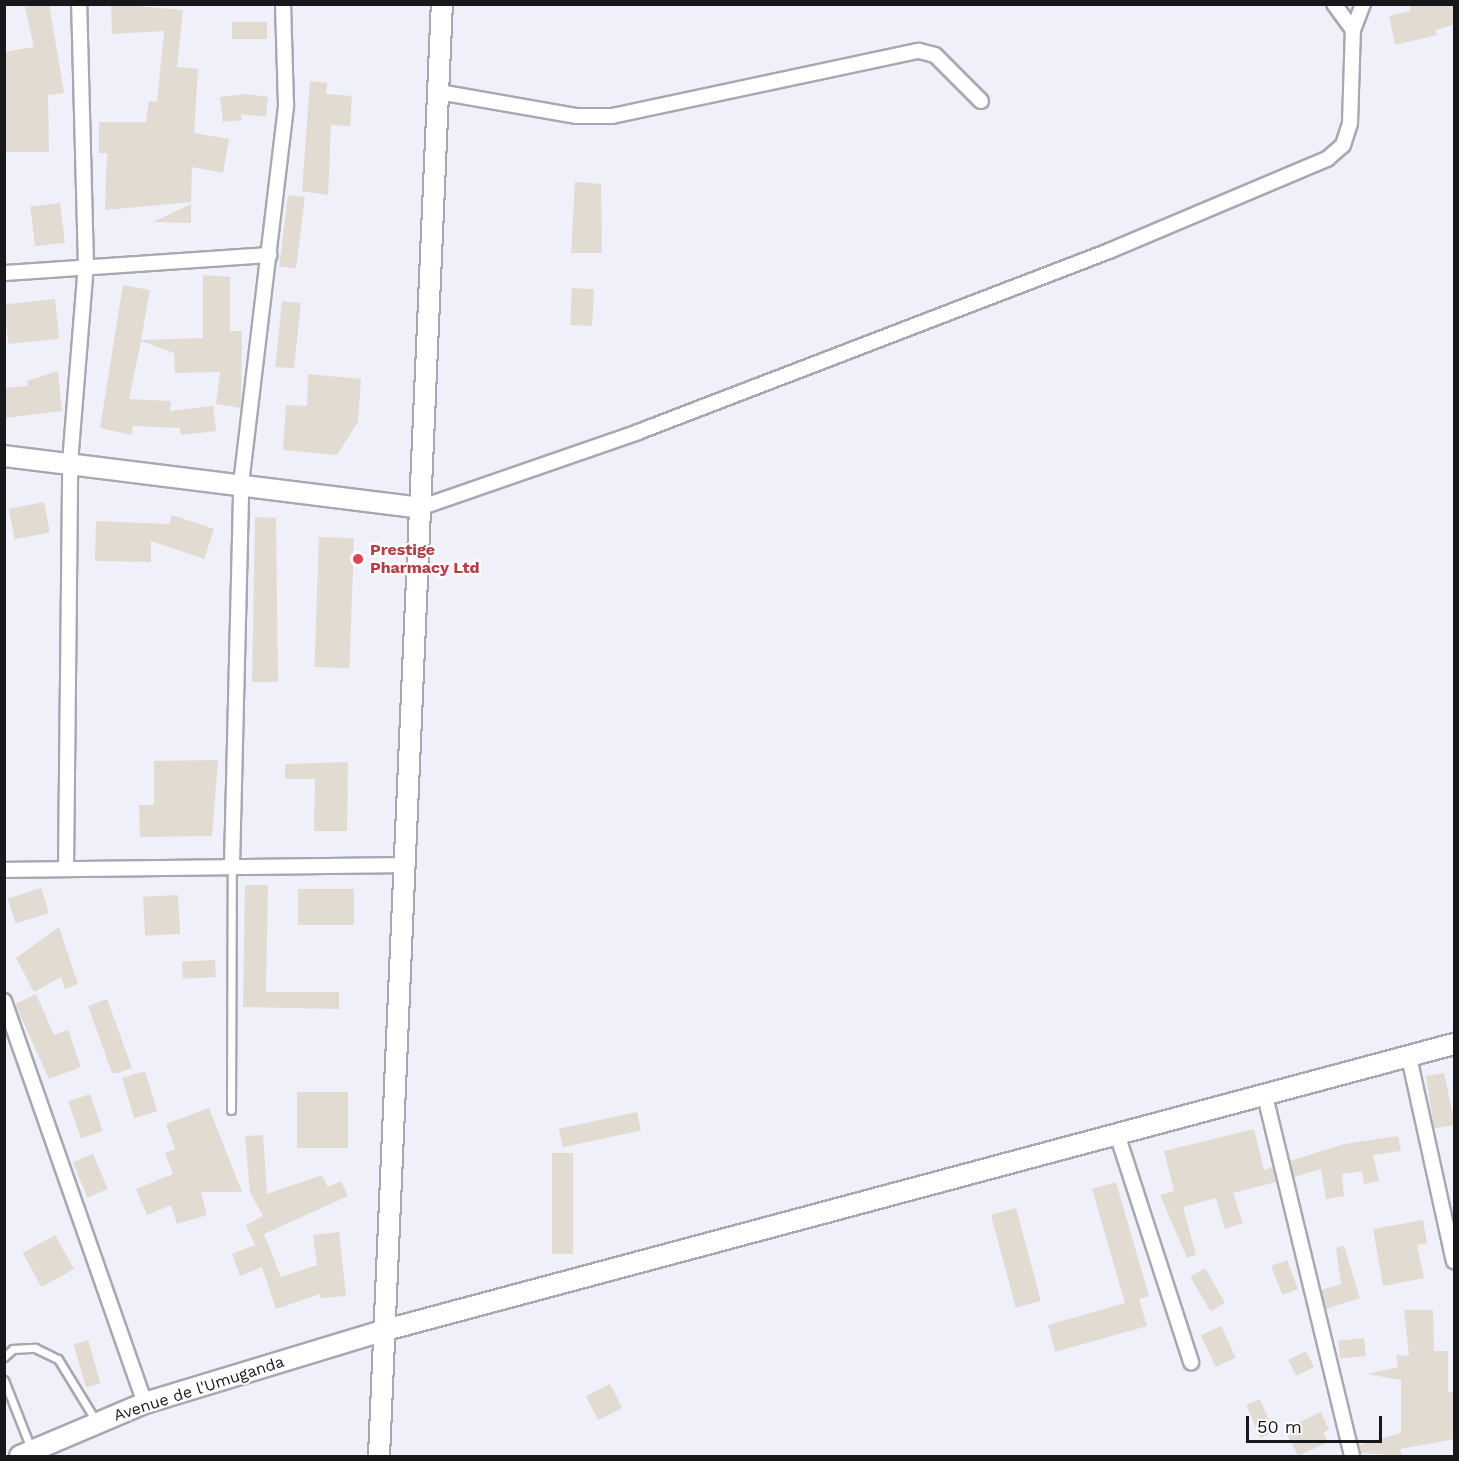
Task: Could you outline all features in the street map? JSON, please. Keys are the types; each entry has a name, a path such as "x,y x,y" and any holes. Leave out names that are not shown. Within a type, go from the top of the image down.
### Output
{"street":[{"path":"66,869 70,463 86,266 79,4"},
{"path":"232,865 241,484 286,105 283,4"},
{"path":"379,1456 382,1331 402,865 442,4"},
{"path":"1334,4 1353,30"},
{"path":"4,456 419,508 638,432 1086,260 1327,159 1343,145 1350,123 1353,30 1363,4"},
{"path":"439,92 577,116 612,116 920,51 935,55 981,101"},
{"path":"4,273 269,255"},
{"path":"4,870 232,865 402,865"},
{"path":"4,1002 145,1403"},
{"name":"Avenue de l'Umuganda","path":"26,1454 145,1403 382,1331 1118,1137 1455,1044"},
{"path":"1409,1057 1455,1261"},
{"path":"1265,1096 1352,1456"},
{"path":"1118,1137 1191,1362"}],"lane":[{"path":"231,1110 232,865"},
{"path":"4,1357 13,1349 35,1348 58,1359 98,1423"},
{"path":"4,1380 26,1454"}],"building":[{"path":"49,4 64,93 48,95 49,152 4,152 4,52 34,47 25,7"},
{"path":"111,4 183,10 177,67 198,69 194,133 229,139 223,173 192,167 191,202 105,210 107,153 99,153 99,122 146,122 149,101 157,102 164,31 112,34"},
{"path":"1409,4 1455,4 1455,24 1436,30 1437,35 1395,45 1389,16 1411,11"},
{"path":"232,22 267,22 267,39 232,39"},
{"path":"310,81 327,83 326,94 352,96 350,126 331,125 328,195 302,191"},
{"path":"246,94 268,97 266,117 241,114 242,120 223,122 220,97"},
{"path":"575,182 601,184 602,253 571,253"},
{"path":"288,195 305,197 296,269 279,266"},
{"path":"60,203 65,243 35,246 30,207"},
{"path":"191,204 191,223 153,222"},
{"path":"203,275 230,277 230,331 242,331 241,408 216,404 220,372 175,373 174,353 141,341 129,399 171,401 170,411 213,406 216,431 181,435 180,428 133,426 131,435 100,428 123,285 150,290 141,340 203,338"},
{"path":"572,288 594,289 592,326 570,325"},
{"path":"55,299 59,339 8,344 4,304"},
{"path":"282,301 301,303 294,369 275,367"},
{"path":"58,371 62,411 4,418 4,388 28,386 27,381"},
{"path":"308,374 361,379 358,422 337,455 283,450 286,405 307,406"},
{"path":"44,502 50,532 15,539 9,509"},
{"path":"172,515 214,529 204,559 151,541 151,562 95,561 96,521 169,524"},
{"path":"255,517 276,518 278,682 252,682"},
{"path":"319,537 354,538 349,668 314,667"},
{"path":"218,760 212,836 140,837 139,805 154,805 154,761"},
{"path":"348,762 347,831 314,831 315,779 285,779 285,764"},
{"path":"245,885 268,885 266,992 339,992 339,1009 243,1007"},
{"path":"41,888 49,913 16,924 8,899"},
{"path":"298,889 354,889 354,925 298,925"},
{"path":"178,895 180,934 145,936 143,897"},
{"path":"59,927 78,984 65,989 61,977 34,992 16,958"},
{"path":"215,960 216,977 183,979 182,962"},
{"path":"36,994 54,1035 68,1030 81,1067 49,1079 15,1004"},
{"path":"107,999 132,1068 118,1073 112,1073 88,1006"},
{"path":"145,1071 157,1111 134,1118 122,1078"},
{"path":"1444,1073 1455,1125 1434,1128 1426,1076"},
{"path":"297,1092 348,1092 348,1148 297,1148"},
{"path":"90,1094 103,1131 81,1138 68,1101"},
{"path":"209,1108 242,1192 201,1192 207,1215 177,1224 171,1205 147,1215 136,1189 173,1174 165,1153 175,1149 166,1124"},
{"path":"637,1112 641,1131 563,1147 559,1129"},
{"path":"1254,1129 1264,1170 1273,1167 1276,1182 1233,1193 1243,1223 1225,1229 1216,1198 1183,1207 1196,1255 1187,1258 1160,1195 1174,1191 1164,1151"},
{"path":"263,1135 267,1194 322,1175 328,1187 341,1181 348,1196 264,1234 281,1277 317,1265 313,1235 339,1232 346,1296 320,1298 320,1294 276,1309 262,1267 240,1276 232,1254 255,1245 246,1225 263,1216 250,1192 245,1136"},
{"path":"1398,1136 1401,1151 1373,1155 1379,1181 1364,1184 1362,1171 1342,1174 1344,1196 1326,1199 1321,1169 1294,1177 1290,1161 1344,1144"},
{"path":"552,1153 573,1153 573,1254 552,1254"},
{"path":"93,1154 108,1189 88,1198 73,1163"},
{"path":"1116,1182 1149,1296 1139,1299 1147,1326 1055,1352 1048,1325 1125,1303 1092,1189"},
{"path":"1016,1208 1041,1301 1016,1307 991,1215"},
{"path":"1423,1220 1427,1243 1417,1245 1424,1278 1383,1286 1373,1229"},
{"path":"55,1235 74,1269 42,1287 23,1253"},
{"path":"1344,1246 1360,1298 1326,1309 1321,1290 1341,1284 1336,1248"},
{"path":"1287,1260 1298,1289 1282,1295 1271,1266"},
{"path":"1205,1268 1225,1303 1210,1311 1190,1276"},
{"path":"1404,1310 1433,1310 1434,1351 1448,1351 1448,1392 1455,1392 1455,1439 1400,1449 1402,1456 1361,1453 1359,1445 1401,1433 1401,1380 1367,1374 1398,1367 1396,1355 1409,1356"},
{"path":"1221,1326 1236,1358 1216,1367 1201,1335"},
{"path":"1364,1338 1366,1356 1340,1359 1338,1341"},
{"path":"88,1340 100,1383 86,1387 74,1344"},
{"path":"1306,1351 1314,1367 1296,1376 1288,1360"},
{"path":"610,1384 622,1408 598,1420 586,1396"},
{"path":"1260,1399 1274,1432 1260,1438 1246,1405"},
{"path":"1321,1412 1329,1430 1323,1433 1328,1442 1298,1456 1284,1429"}],"place":[{"name":"Prestige Pharmacy Ltd","path":"358,559"}]}
